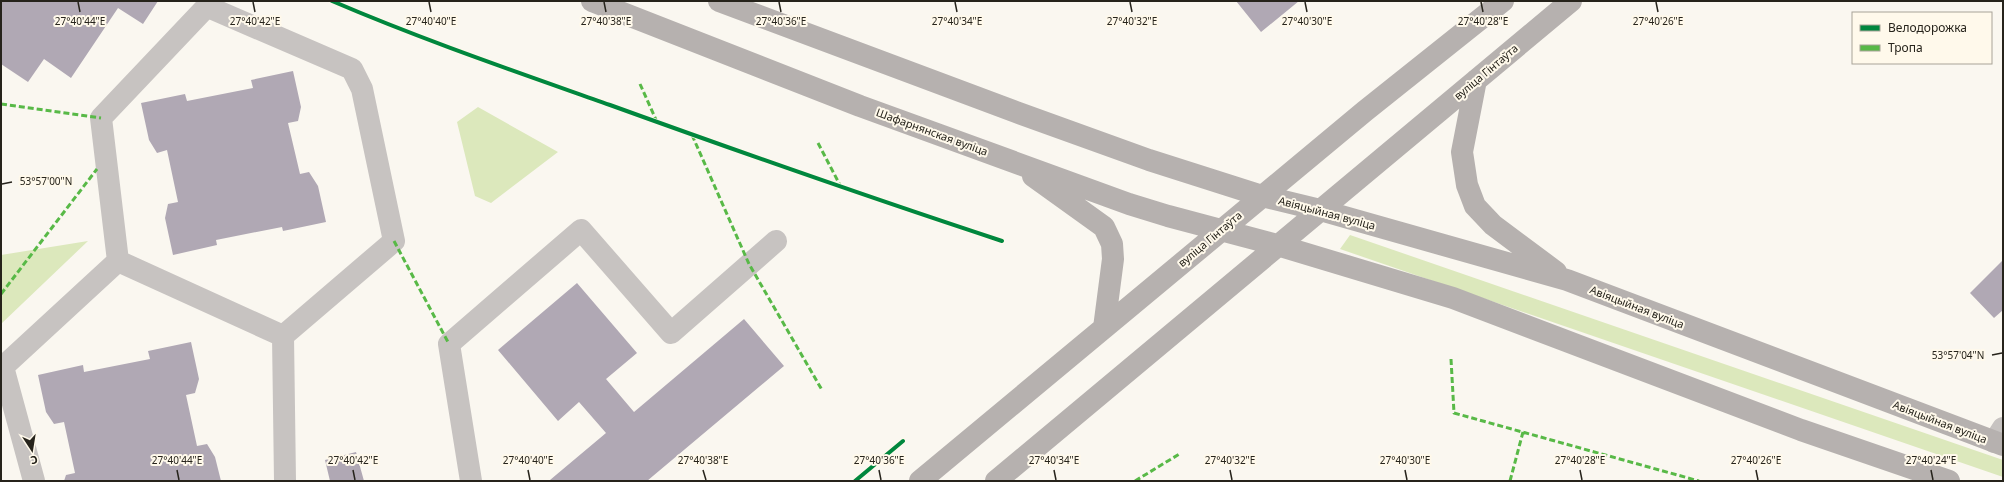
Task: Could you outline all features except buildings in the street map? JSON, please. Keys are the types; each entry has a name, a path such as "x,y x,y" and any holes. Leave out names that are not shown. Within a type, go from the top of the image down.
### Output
{"main road":[{"name":"Шафарнянская вуліца","path":"592,1 860,106 1009,159 1129,204 1277,245"},
{"path":"719,1 1023,115 1149,160 1262,196"},
{"name":"вуліца Гінтаўта","path":"920,481 1365,111 1503,1"},
{"name":"вуліца Гінтаўта","path":"996,481 1571,1"},
{"path":"1476,80 1462,152 1467,185 1475,206 1493,225 1567,280"},
{"path":"1009,159 1104,227 1112,244 1113,259 1104,328"},
{"name":"Авіяцыйная вуліца","path":"1262,196 1320,210 1567,280 2000,438"},
{"path":"1277,245 1453,298 1801,430 1949,481"}],"lane":[{"path":"118,261 102,118 210,4 352,69 362,88 394,241 283,336"},
{"path":"471,481 449,344 581,230 671,333 776,241"},
{"path":"118,261 283,336"},
{"path":"34,481 3,367 118,261"},
{"path":"283,336 285,481"}],"green space":[{"path":"478,107 558,152 491,203 475,196 457,122"},
{"path":"1350,235 2003,460 2003,477 1340,249"},
{"path":"88,241 1,324 1,255"}],"marked path":[{"path":"640,84 657,122"},
{"path":"1,104 101,118"},
{"path":"692,135 749,264 822,390"},
{"path":"818,143 841,187"},
{"path":"1,294 97,169"},
{"path":"394,241 449,344"},
{"path":"1451,359 1454,413 1699,481"},
{"path":"1510,481 1523,432"},
{"path":"1135,481 1181,453"}],"cycle path":[{"path":"332,1 505,68 1002,241"},
{"path":"855,481 903,441"}]}
